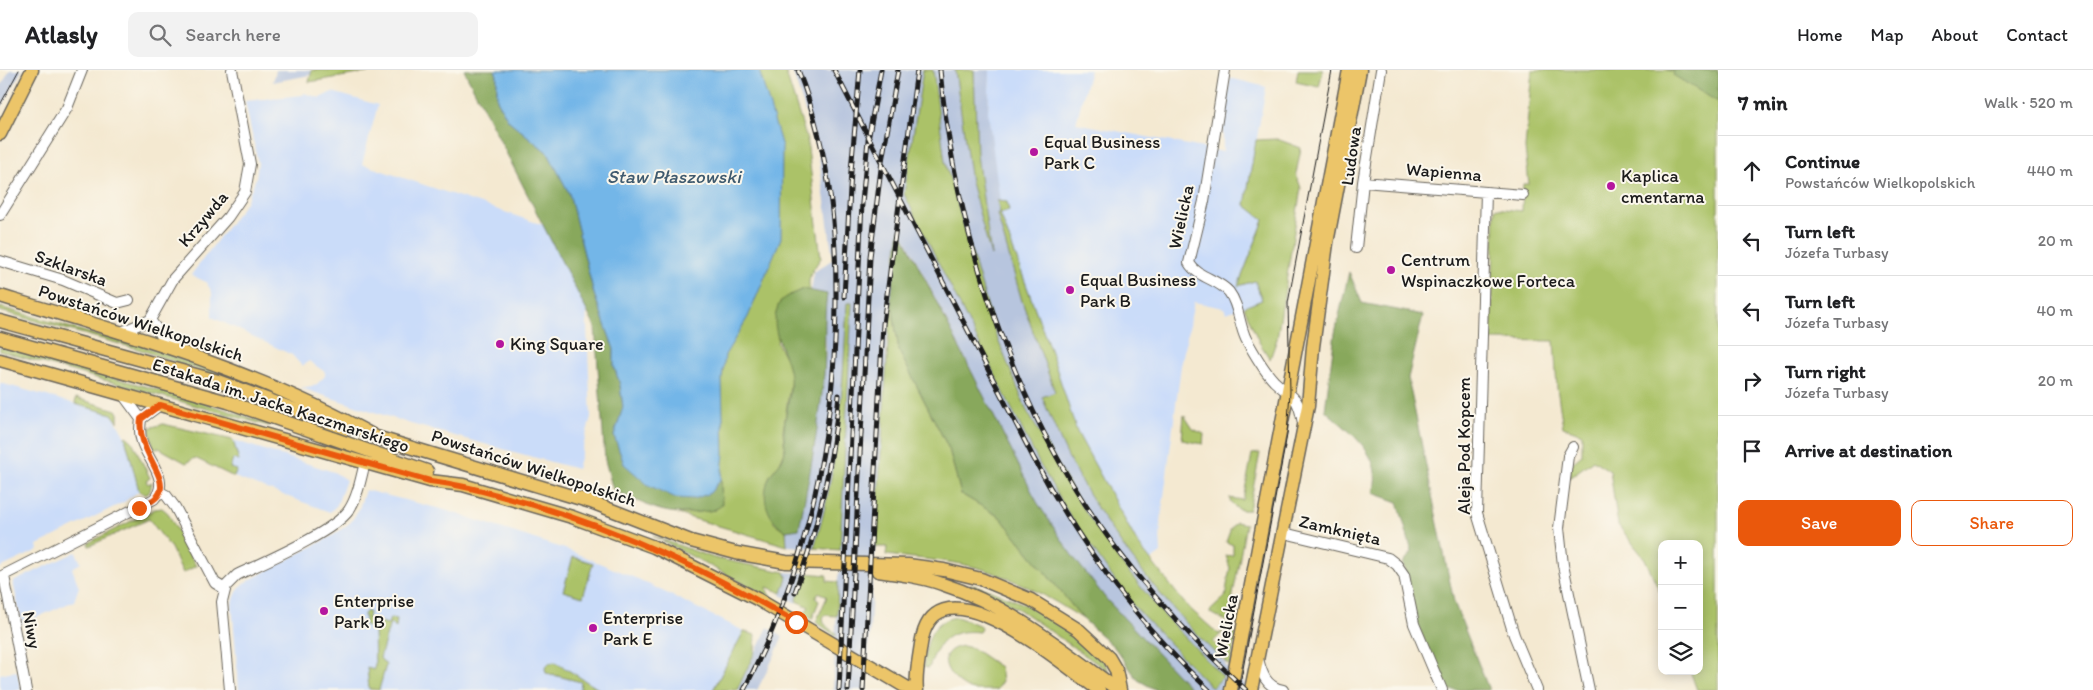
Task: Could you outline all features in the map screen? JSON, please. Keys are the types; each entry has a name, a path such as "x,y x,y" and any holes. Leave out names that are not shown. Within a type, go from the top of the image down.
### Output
{"main road":[{"path":"0,134 32,70"},
{"name":"Wielicka","path":"1231,690 1290,392 1349,70"},
{"name":"Wielicka","path":"1251,690 1284,534 1308,406 1313,347 1327,243 1360,70"},
{"name":"Powstańców Wielkopolskich","path":"0,296 121,332 239,373 346,420 376,437 592,502 714,548 786,562 908,566 944,570 981,580 1016,593 1061,617 1095,643 1113,664 1119,690"},
{"name":"Estakada im. Jacka Kaczmarskiego","path":"0,321 204,378 344,428 376,437"},
{"name":"Estakada im. Jacka Kaczmarskiego","path":"0,338 198,393 463,485"},
{"name":"Powstańców Wielkopolskich","path":"0,360 430,481 463,485 572,517 654,547 756,599 912,690"},
{"path":"842,564 931,581 974,595 1026,623 1119,690"},
{"path":"917,690 917,672 925,630 936,614 955,608 992,616 1023,635 1099,690"}],"street":[{"path":"0,216 67,108 82,70"},
{"name":"Krzywda","path":"150,320 173,279 228,217 248,184 250,164 232,70"},
{"name":"Wielicka","path":"1225,70 1204,201 1189,263 1193,269 1222,285 1229,293 1246,338 1274,380 1290,392 1299,405 1303,427"},
{"name":"Ludowa","path":"1356,248 1363,182 1381,70"},
{"name":"Wapienna","path":"1363,182 1523,195"},
{"name":"Aleja Pod Kopcem","path":"1486,192 1477,513 1514,635 1537,690"},
{"name":"Szklarska","path":"0,261 64,280 117,303 124,303 129,300"},
{"path":"121,332 150,320 162,336 186,354"},
{"path":"2,576 139,508 154,499 160,492 161,482 159,475 142,441 141,419 124,396"},
{"path":"141,419 160,405"},
{"path":"1573,447 1568,456 1559,528 1563,565 1589,690"},
{"path":"230,690 222,602 224,589 237,575 327,529 341,519 355,499 365,462"},
{"path":"160,492 166,495 174,507 215,583 224,589"},
{"name":"Zamknięta","path":"1284,534 1388,558 1397,565 1404,575 1414,624 1442,690"},
{"name":"Niwy","path":"2,576 26,690"},
{"path":"1258,659 1266,681 1275,688 1283,690"}],"shaded area":[{"path":"10,70 22,70 0,110 0,88"},
{"path":"276,70 312,70 310,75 273,82"},
{"path":"792,70 990,70 988,112 1002,217 1051,351 1061,382 1057,384 1073,430 1132,547 1168,593 1215,643 1226,666 1252,690 1192,690 1107,600 1071,554 1037,502 901,229 896,252 886,351 888,421 873,570 867,690 833,690 838,577 842,564 840,550 787,546 786,531 799,529 822,397 826,349 824,309 827,294 811,292 814,272 833,259 818,151"},
{"path":"990,70 1090,70 1076,123 1223,152 1223,126 1230,78 1266,87 1245,205 1264,220 1239,286 1255,280 1262,300 1226,313 1224,308 1194,302 1181,366 1162,512 1161,553 1151,560 1138,543 1077,432 1051,352 1000,214 988,112"},
{"path":"332,92 378,105 362,164 543,225 586,307 591,417 577,469 411,424 301,388 316,385 325,376 325,372 309,361 302,366 292,355 212,317 212,292 206,282 191,275 246,202 256,178 258,163 245,101 303,95 304,93 320,98"},
{"path":"0,383 112,414 125,437 139,491 124,502 37,545 38,550 0,568"},
{"path":"233,440 334,472 346,480 337,505 330,512 234,477 236,470 230,468 233,459 237,460"},
{"path":"365,490 445,510 568,550 640,580 744,631 713,690 239,690 232,604 237,592 244,583 334,535 351,522 359,509"},
{"path":"76,552 81,563 72,568 79,587 74,601 22,624 13,582"},
{"path":"785,572 806,573 796,603 781,595 787,577"},
{"path":"768,627 783,637 768,669 757,690 737,690"},
{"path":"17,671 21,690 0,690 0,674"}],"green space":[{"path":"312,70 384,70 309,82"},
{"path":"464,70 495,70 497,75 497,100 508,120 548,153 569,193 594,294 614,349 614,366 620,385 623,407 614,436 624,464 710,493 721,479 722,505 717,508 709,511 675,513 655,508 613,490 605,460 595,327"},
{"path":"739,70 785,70 807,140 821,258 810,278 809,287 811,292 803,289 790,295 777,342 788,363 791,379 783,431 785,451 779,465 769,477 774,523 786,531 787,546 678,514 716,510 635,459"},
{"path":"923,70 933,70 945,162 996,335 1027,411 1082,507 1122,564 1163,614 1223,677 1212,688 1129,601 1070,516 1040,465 904,194"},
{"path":"955,70 974,70 977,155 991,256 971,182"},
{"path":"1298,70 1323,70 1319,87 1296,82"},
{"path":"1532,70 1718,70 1718,690 1697,690 1691,675 1703,675 1703,540 1658,540 1658,587 1645,559 1618,525 1610,471 1593,460 1569,478 1572,463 1582,455 1582,434 1563,427 1557,388 1554,341 1491,340 1495,208 1522,211 1523,184 1529,184 1525,148"},
{"path":"1667,70 1718,70 1718,102 1673,75 1674,72"},
{"path":"1277,139 1301,148 1296,174 1301,188 1277,339 1270,359 1259,342 1244,307 1262,300 1255,281 1238,286 1264,220 1245,205 1256,140"},
{"path":"997,201 1007,202 1009,211 1000,214 1051,352 1077,432 1138,544 1186,605 1219,634 1225,630 1213,642 1218,646 1223,645 1222,642 1234,632 1236,637 1230,666 1225,662 1227,653 1222,660 1181,617 1143,572 1092,500 1072,465 1042,397 1055,392 1022,301 997,214 1000,213"},
{"path":"900,229 1037,502 1071,554 1107,600 1192,690 1156,690 1138,680 1114,647 1083,619 1000,517 961,494 949,449 899,351 891,298"},
{"path":"1349,272 1362,303 1423,315 1408,378 1454,602 1489,690 1446,690 1417,624 1403,563 1412,552 1398,502 1373,493 1375,479 1374,467 1370,456 1354,436 1325,410 1335,333"},
{"path":"803,289 827,294 824,374 817,433 799,529 786,531 770,515 765,494 769,478 784,454 784,432 790,389 788,367 775,324 778,306 782,300"},
{"path":"891,298 899,351 949,449 961,494 1000,517 1083,619 1034,590 995,573 934,560 886,555 887,547 875,547"},
{"path":"847,303 852,303 840,550 814,548 829,488 834,457 844,365"},
{"path":"0,307 96,335 136,343 270,392 269,394 138,349 0,311"},
{"path":"0,347 196,400 269,424 269,426 0,351"},
{"path":"76,398 116,410 118,422 112,414 75,404"},
{"path":"1184,415 1193,429 1204,434 1203,444 1182,440"},
{"path":"163,424 233,440 239,461 233,459 230,468 237,470 234,477 195,458 186,463 159,448 154,449 149,428"},
{"path":"126,436 132,441 150,478 146,481 148,484 152,482 150,491 146,495 139,491"},
{"path":"1260,453 1249,510 1239,509 1232,504 1229,498 1243,500 1252,454"},
{"path":"162,508 168,513 196,566 183,573 171,548 149,519 89,546 88,543 155,509"},
{"path":"1236,522 1246,524 1228,622 1209,612 1225,597 1230,568 1226,556 1233,555 1233,545 1226,542 1231,528"},
{"path":"653,536 714,558 785,572 787,577 782,593 767,587 768,593 773,599"},
{"path":"573,557 593,563 583,597 563,591"},
{"path":"806,573 827,575 827,581 838,582 837,616 824,615 823,618 825,624 836,633 836,636 816,622 827,597 819,592 815,598 819,601 812,619 797,613 805,612 809,607 796,601"},
{"path":"969,584 1006,596 1048,616 1086,642 1100,657 1109,672 1020,610"},
{"path":"367,611 369,612 368,619 388,624 390,618 397,619 396,628 390,623 380,658 386,665 379,690 369,689 367,667 373,670 375,666 374,630 365,625 364,614"},
{"path":"957,617 979,625 981,629 979,632 960,632 946,638 937,650 929,668 923,667 928,642 935,628 948,619"},
{"path":"744,631 755,635 755,652 737,690 713,690"},
{"path":"963,646 972,648 1000,667 1002,681 996,690 973,690 965,687 951,675 945,661 947,654 953,649"},
{"path":"555,662 600,690 580,690 581,682 546,673 545,668 549,663"}],"water":[{"name":"Staw Płaszowski","path":"495,70 759,70 782,147 781,238 748,317 725,355 722,379 724,454 721,479 710,493 694,499 676,498 648,485 624,464 614,436 623,407 620,385 614,366 614,349 594,294 569,193 548,153 508,120 497,100 497,75"}],"tram line":[{"path":"0,105 19,70"},
{"path":"1239,690 1287,435 1290,392 1288,303 1332,70"}],"railway":[{"path":"744,690 764,649 781,607 809,520 819,476 832,387 836,271 831,203 819,137 798,70"},
{"path":"834,70 1033,457 1070,521 1134,610 1158,638 1209,690"},
{"path":"844,297 851,171 860,70"},
{"path":"839,690 862,203 868,140 881,70"},
{"path":"848,690 870,257 882,161 898,70"},
{"path":"863,690 883,324 917,70"},
{"path":"940,70 957,183 971,240 987,296 1007,351 1030,404 1056,456 1102,530 1160,602 1246,690"},
{"path":"795,592 811,544 829,470 839,395"}],"place":[{"name":"Equal Business Park C","path":"1034,152"},
{"name":"Kaplica cmentarna","path":"1611,186"},
{"name":"Centrum Wspinaczkowe Forteca","path":"1391,270"},
{"name":"Equal Business Park B","path":"1070,290"},
{"name":"King Square","path":"500,344"},
{"name":"Enterprise Park B","path":"324,611"},
{"name":"Enterprise Park E","path":"593,628"}],"route":[{"path":"139,508 154,499 160,492 161,482 159,475 142,441 140,426 141,419 160,405 430,481 463,485 614,531 654,547 697,568 796,622"}]}
